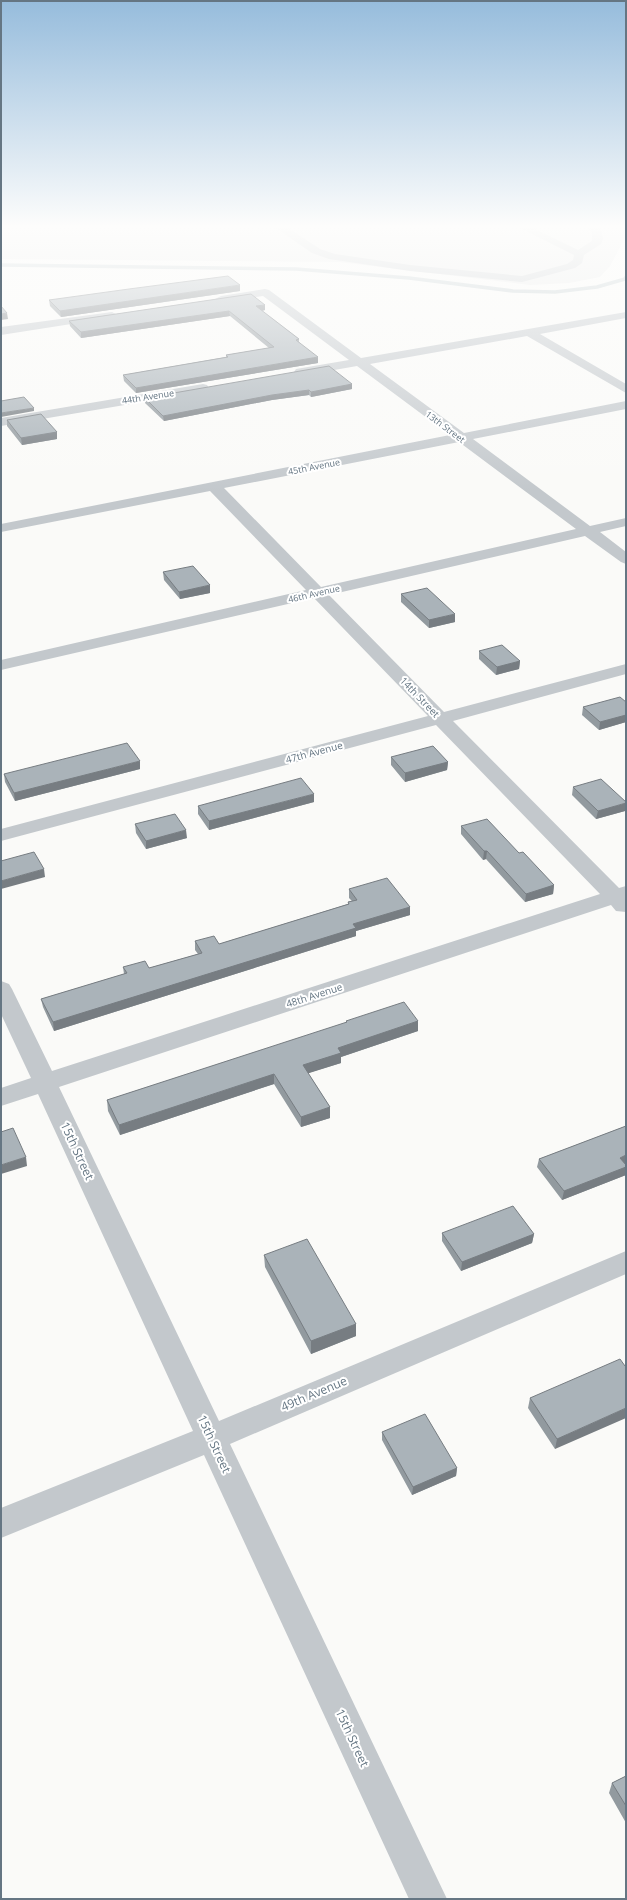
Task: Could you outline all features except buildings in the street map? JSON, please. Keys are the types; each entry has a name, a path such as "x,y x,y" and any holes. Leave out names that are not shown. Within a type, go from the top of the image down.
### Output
{"street":[{"path":"1,331 109,315"},
{"name":"13th Street","path":"295,315 460,438 626,559"},
{"path":"287,374 626,315"},
{"path":"530,332 626,389"},
{"name":"44th Avenue","path":"1,422 216,386"},
{"name":"45th Avenue","path":"1,528 626,405"},
{"name":"14th Street","path":"214,486 441,718 622,899"},
{"name":"46th Avenue","path":"1,665 626,522"},
{"name":"47th Avenue","path":"1,835 626,669"},
{"name":"48th Avenue","path":"1,1097 622,899"},
{"name":"15th Street","path":"1,989 428,1899"},
{"name":"49th Avenue","path":"1,1523 211,1438 626,1262"}]}
